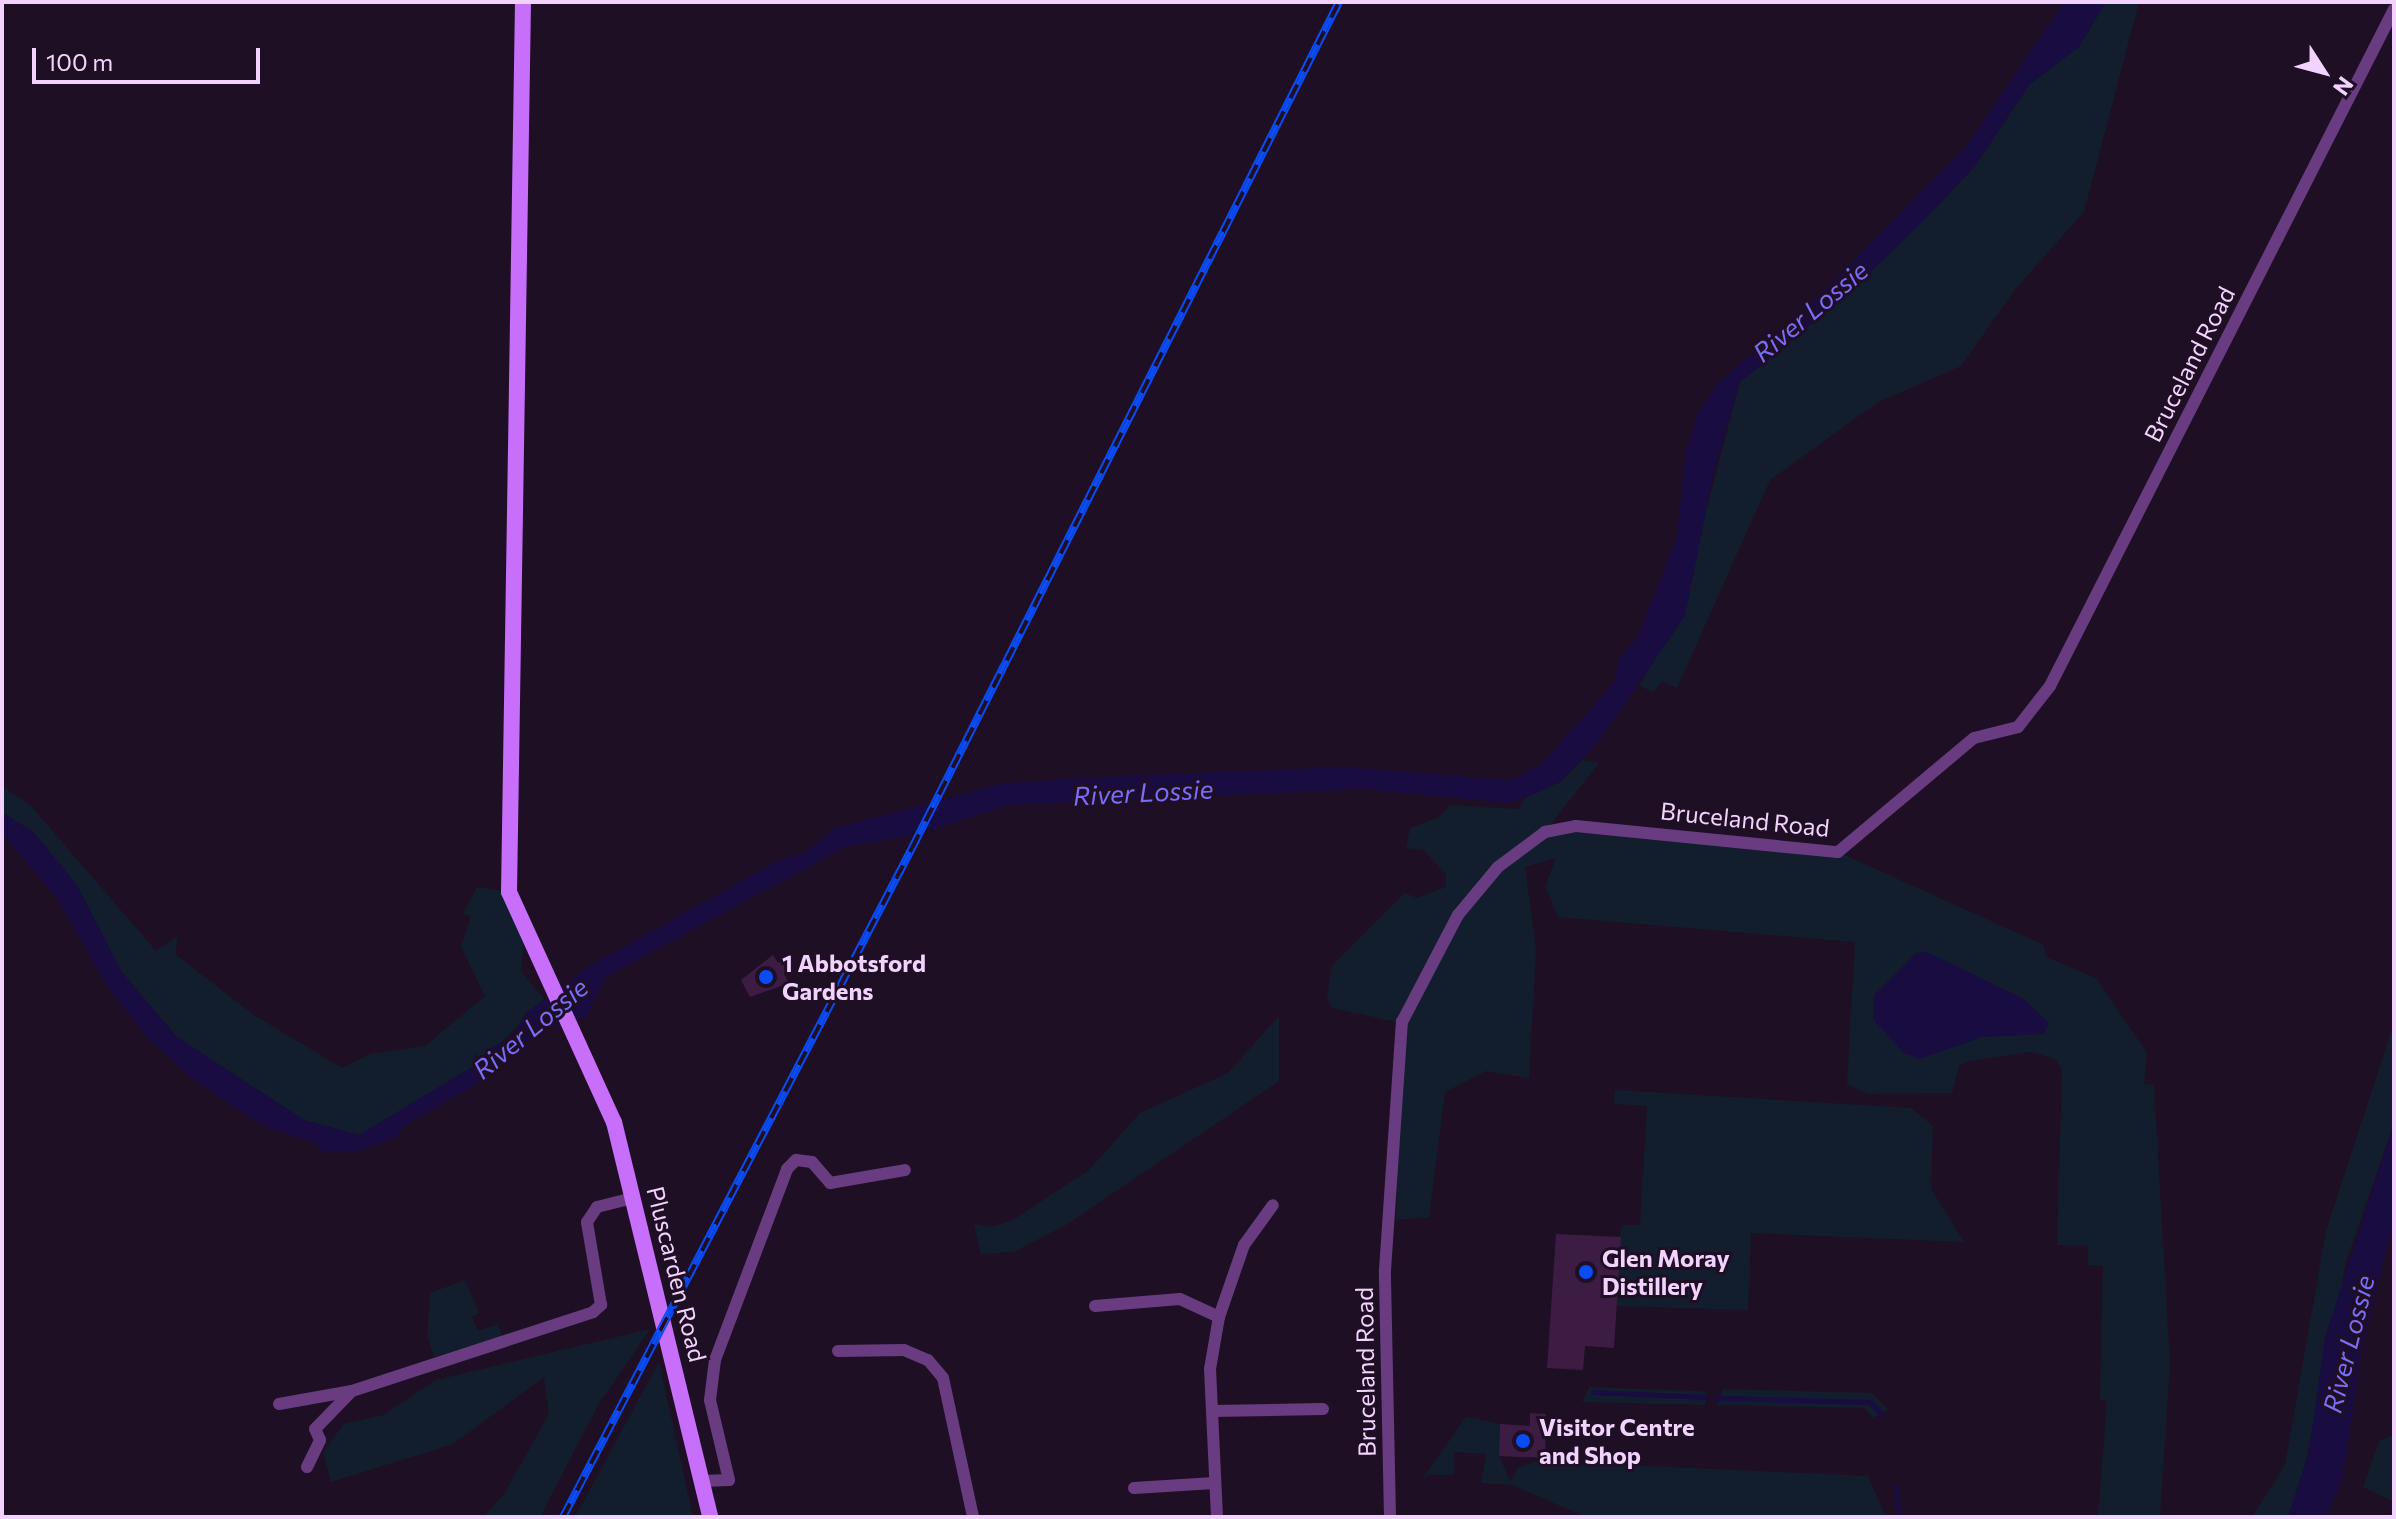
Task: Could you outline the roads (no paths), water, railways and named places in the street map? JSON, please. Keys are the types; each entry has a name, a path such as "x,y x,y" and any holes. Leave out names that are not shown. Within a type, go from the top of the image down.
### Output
{"main road":[{"name":"Pluscarden Road","path":"523,2 507,828 509,892 541,967 584,1048 614,1122 682,1391 710,1517"}],"street":[{"name":"Bruceland Road","path":"1390,1517 1385,1270 1402,1022 1458,915 1498,867 1545,832 1576,826 1838,852 1974,738 2018,727 2050,686 2394,9"},
{"path":"703,1481 729,1480 710,1400 715,1360 787,1169 796,1160 812,1162 830,1183 905,1170"},
{"path":"279,1404 352,1391 593,1312 601,1305 587,1222 597,1207 633,1198"},
{"path":"1217,1517 1212,1411 1219,1317 1244,1245 1273,1205"},
{"path":"1095,1306 1180,1299 1219,1317"},
{"path":"838,1351 904,1350 928,1360 943,1378 973,1517"},
{"path":"307,1467 324,1412 352,1391"},
{"path":"1212,1411 1323,1409"},
{"path":"1134,1488 1214,1483"}],"water":[{"name":"River Lossie","path":"2064,2 2106,2 2079,47 2029,85 1975,166 1927,217 1848,294 1740,382 1715,467 1685,616 1599,741 1562,781 1537,793 1510,803 1364,789 1009,805 932,830 920,827 910,836 847,846 606,977 586,1017 540,1031 470,1088 402,1127 398,1137 359,1151 321,1151 315,1143 261,1125 191,1078 147,1037 108,987 56,897 2,834 2,812 34,833 77,885 121,971 177,1037 304,1120 359,1135 485,1059 489,1049 513,1036 525,1014 586,968 775,862 807,851 835,828 1000,784 1075,778 1342,767 1511,780 1539,766 1615,681 1619,658 1639,635 1677,536 1686,450 1698,413 1719,382 1825,290 1967,145"},
{"path":"1927,952 2024,999 2049,1023 2044,1034 1982,1037 1919,1059 1904,1053 1873,1019 1874,995 1916,953"},
{"name":"River Lossie","path":"2394,1123 2394,1221 2361,1353 2343,1477 2326,1517 2288,1517 2309,1452 2325,1337"}],"waterway":[{"path":"1593,1392 1706,1397"},
{"path":"1718,1398 1870,1402 1881,1414"},
{"path":"1896,1487 1899,1517"}],"railway":[{"path":"563,1517 912,848 1339,2"}],"place":[{"name":"1 Abbotsford Gardens","path":"766,977"},
{"name":"Glen Moray Distillery","path":"1586,1272"},
{"name":"Visitor Centre and Shop","path":"1523,1441"}]}
